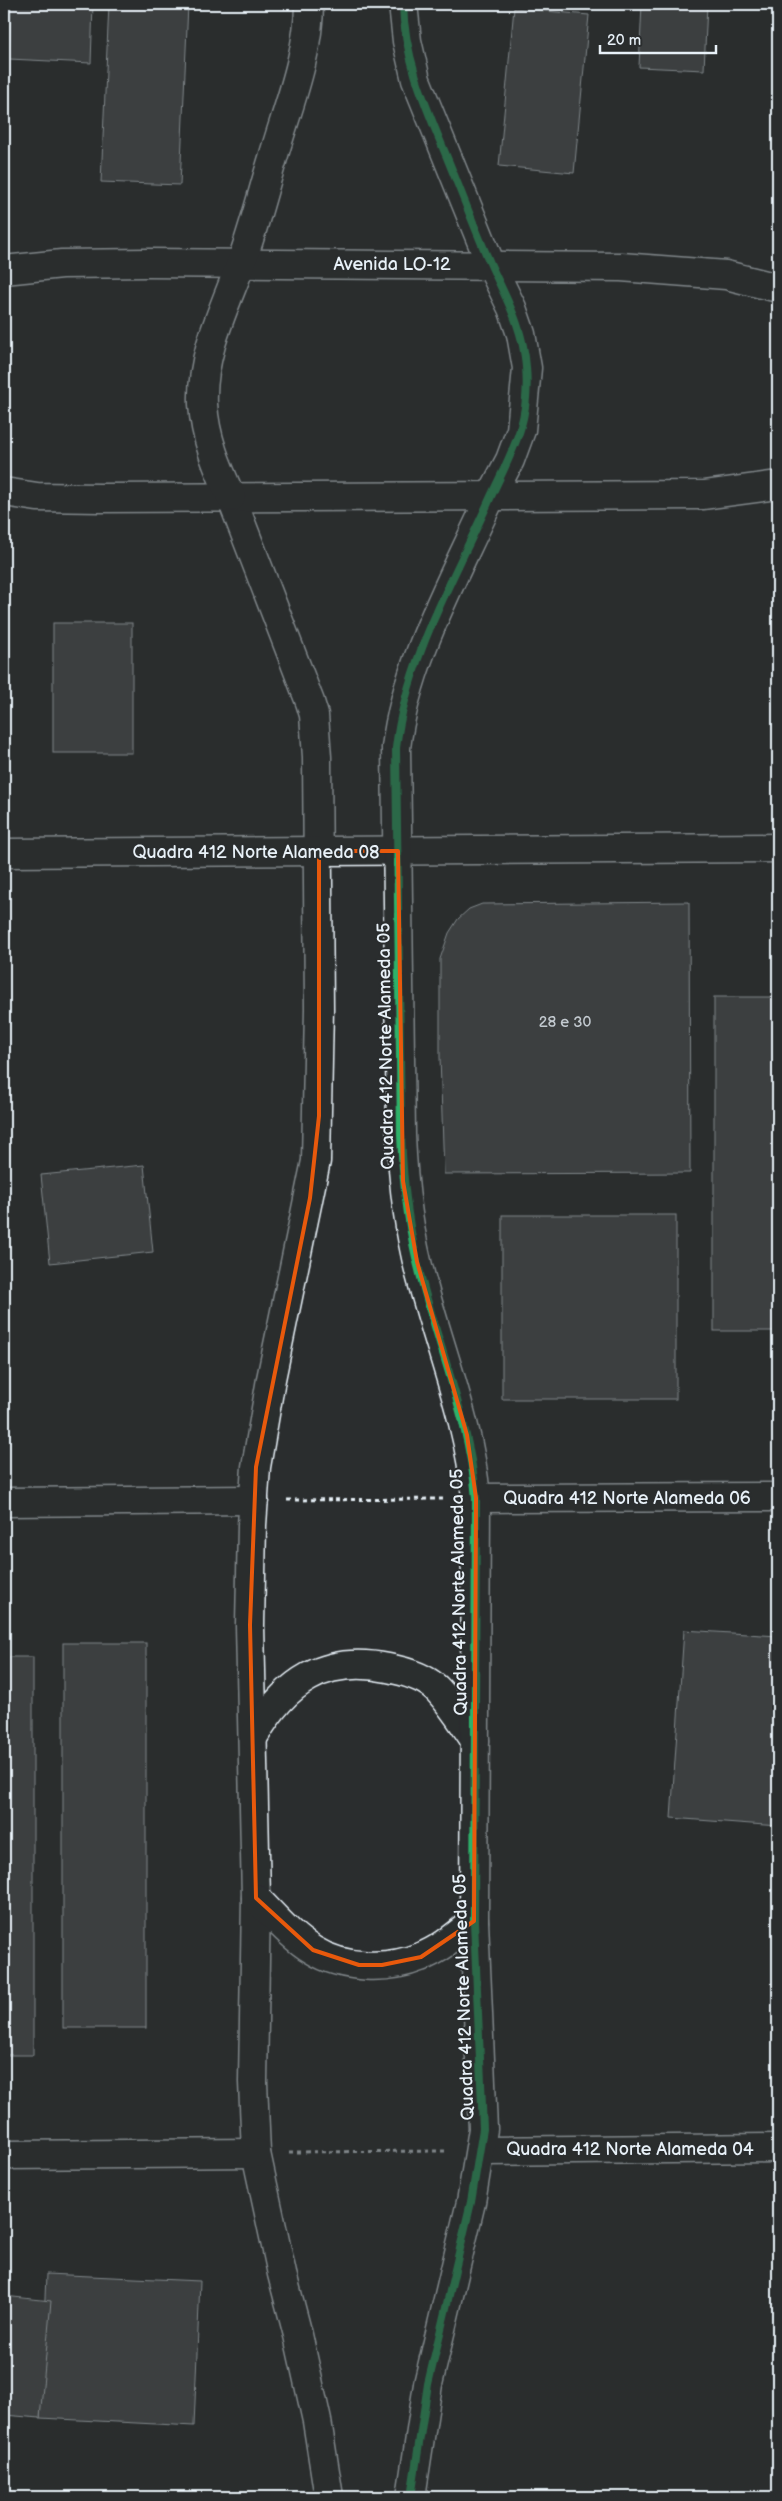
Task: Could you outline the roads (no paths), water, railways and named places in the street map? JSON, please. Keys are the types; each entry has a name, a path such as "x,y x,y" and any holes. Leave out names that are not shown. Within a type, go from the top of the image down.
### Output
{"street":[{"path":"309,4 304,45 292,92 241,264 218,320 207,358 203,402 206,437 314,715 319,851 319,1116 316,1161 271,1379 256,1468 254,1500 250,1624 254,1736 256,1898 253,2082 256,2152 282,2274 317,2421 330,2497"},
{"name":"Quadra 412 Norte Alameda 05","path":"403,4 407,41 416,80 491,265 512,308 521,334 526,368 521,430 510,460 491,496 416,665 402,712 396,748 403,1181 417,1262 467,1435 474,1466 476,1498 474,1921 483,2106 481,2151 428,2384 410,2497"},
{"name":"Avenida LO-12","path":"4,270 62,264 647,267 726,275 778,288"},
{"path":"4,492 46,497 704,495 778,485"},
{"name":"Quadra 412 Norte Alameda 08","path":"4,853 778,848"},
{"name":"Quadra 412 Norte Alameda 06","path":"476,1498 778,1497"},
{"path":"4,1502 254,1500"},
{"path":"254,1736 278,1700 301,1681 329,1668 360,1664 391,1668 424,1680 442,1695 476,1740"},
{"path":"256,1898 313,1950 334,1959 359,1965 382,1965 421,1957 440,1946 474,1921"},
{"name":"Quadra 412 Norte Alameda 04","path":"481,2151 778,2148"},
{"path":"4,2155 256,2152"}]}
